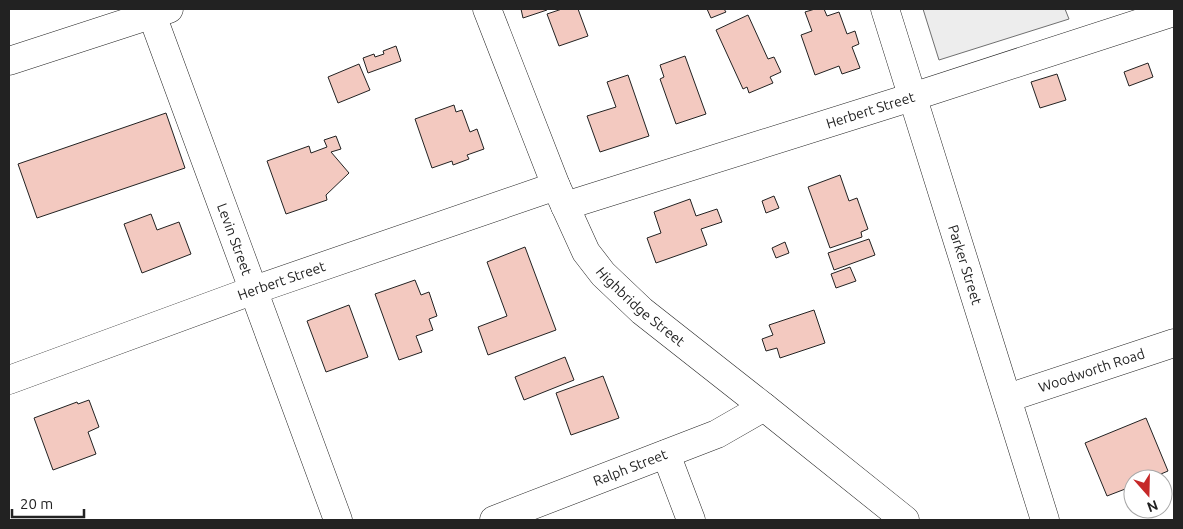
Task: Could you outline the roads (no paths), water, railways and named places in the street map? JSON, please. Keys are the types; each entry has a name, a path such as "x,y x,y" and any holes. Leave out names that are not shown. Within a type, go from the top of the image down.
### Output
{"main road":[{"name":"Highbridge Street","path":"487,9 560,196 586,252 622,293 642,311 905,520"},
{"name":"Parker Street","path":"885,9 1045,520"},
{"path":"9,61 161,12"},
{"name":"Levin Street","path":"161,12 254,290 338,520"},
{"name":"Herbert Street","path":"9,380 254,290 560,196 912,97 1174,12"},
{"name":"Woodworth Road","path":"1008,398 1174,343"},
{"name":"Ralph Street","path":"494,520 717,434 764,407"},
{"path":"666,454 691,520"}]}
